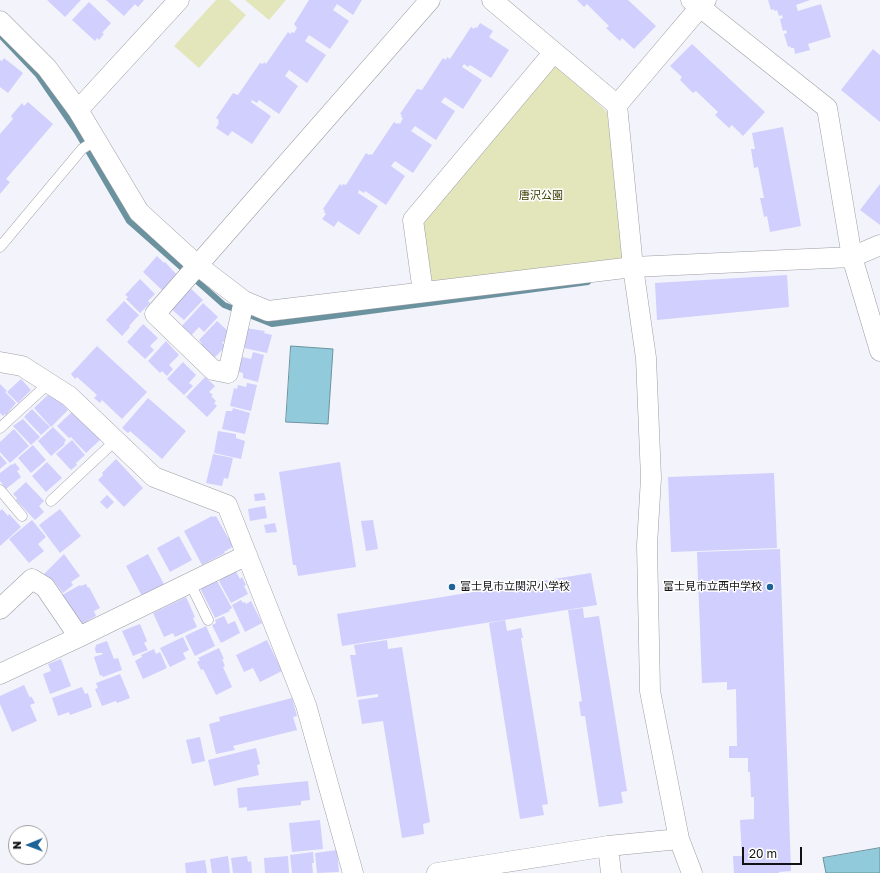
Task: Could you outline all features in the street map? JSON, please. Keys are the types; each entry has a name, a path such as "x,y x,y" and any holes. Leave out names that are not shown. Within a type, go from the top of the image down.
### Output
{"street":[{"path":"78,110 179,0"},
{"path":"243,302 228,373 213,370 155,314 430,0"},
{"path":"492,0 617,105 633,267 646,358 651,478 648,545 650,691 679,839 692,873"},
{"path":"617,105 699,3 827,108 852,257 880,351"},
{"path":"0,21 47,68 78,110 90,144 139,212 192,271 243,302 268,311 633,267 852,257 880,245"},
{"path":"423,292 413,220 554,52"},
{"path":"0,362 22,366 69,396 154,477 227,505 306,705 353,873"},
{"path":"0,674 247,556"},
{"path":"0,608 32,579 45,587 79,637"},
{"path":"437,873 505,868 608,846 679,839"},
{"path":"608,846 611,873"}],"lane":[{"path":"0,247 90,144"},
{"path":"0,428 50,383"},
{"path":"51,501 116,440"},
{"path":"0,490 22,516"},
{"path":"190,583 208,620"}],"green space":[{"path":"216,0 229,0 246,15 199,68 174,46"},
{"path":"245,0 286,0 269,20"},
{"name":"唐沢公園","path":"559,66 607,112 625,255 618,262 431,286 423,221 550,68"}],"water":[{"path":"291,346 333,349 328,424 286,422"},
{"path":"880,848 880,873 826,873 823,858"}],"building":[{"path":"47,0 81,0 65,17"},
{"path":"106,0 144,0 138,7 135,4 124,16"},
{"path":"309,0 362,0 353,15 337,4 333,10 349,21 330,49 309,35 305,41 326,55 307,83 289,70 285,76 298,86 279,114 259,100 257,103 252,100 251,102 271,116 252,144 232,131 228,136 216,128 219,120 216,118 233,93 238,95 260,63 263,64 264,62 266,64 288,32 290,34 292,32 294,33 297,28 294,24"},
{"path":"577,0 628,0 656,26 634,49 622,38 620,41 606,28 609,26 587,4 584,7"},
{"path":"768,0 810,0 796,5 798,11 821,4 831,37 808,44 810,50 795,54 794,48 791,48 790,46 788,47 784,34 787,33 786,30 783,31 780,19 783,18 782,15 779,16 777,10 771,10"},
{"path":"89,2 111,23 102,33 104,34 99,40 97,38 95,41 72,20"},
{"path":"480,23 493,31 489,37 509,50 491,78 470,65 468,67 464,64 462,67 482,80 463,109 445,97 441,102 455,111 436,140 415,126 411,131 432,145 413,173 395,161 391,166 405,176 386,205 365,191 364,193 359,190 358,193 378,206 359,235 338,221 334,227 322,219 326,214 323,209 340,184 342,186 343,184 346,185 366,153 372,155 394,122 400,124 403,118 400,114 417,89 422,90 443,58 446,60 447,57 450,59 471,27 474,29 475,27 477,28"},
{"path":"692,44 765,112 743,136 732,125 729,128 715,115 718,112 696,91 693,93 680,80 682,77 670,66"},
{"path":"873,49 880,55 880,122 841,90"},
{"path":"4,58 23,73 8,93 0,87 0,60 2,61"},
{"path":"28,102 53,124 6,179 10,182 0,194 0,134 13,119 11,116 22,103 24,106"},
{"path":"783,127 801,226 770,232 767,216 764,217 760,198 764,198 758,167 754,168 751,149 755,149 752,133"},
{"path":"880,184 880,225 860,210"},
{"path":"157,256 178,276 163,291 143,272"},
{"path":"787,275 789,307 657,320 655,283"},
{"path":"140,279 155,294 148,301 150,303 140,313 126,299 128,297 125,295"},
{"path":"188,286 203,300 184,320 169,307"},
{"path":"124,301 139,315 122,336 106,320"},
{"path":"203,303 218,317 204,332 199,327 190,337 180,328"},
{"path":"217,321 229,332 229,336 222,343 226,346 213,359 200,347 202,344 199,340"},
{"path":"143,324 158,338 150,346 154,350 145,359 127,342"},
{"path":"245,328 265,331 264,333 272,335 267,353 241,346"},
{"path":"166,341 179,355 169,365 173,369 167,376 162,371 160,373 148,361"},
{"path":"97,346 147,392 122,419 102,400 100,403 94,398 97,395 77,377 75,379 71,374"},
{"path":"253,352 264,355 258,382 243,378 243,373 235,371 238,356 251,359"},
{"path":"183,362 196,375 189,383 193,386 184,395 167,379"},
{"path":"205,377 215,386 209,392 213,395 211,396 216,401 214,403 217,406 207,417 186,397"},
{"path":"21,379 31,390 18,403 7,392"},
{"path":"247,383 257,385 251,411 230,406 234,388 237,389 238,385 246,387"},
{"path":"0,384 7,391 5,392 16,403 6,415 5,414 3,416 0,413"},
{"path":"51,392 68,410 51,427 34,408"},
{"path":"148,398 186,431 162,459 130,431 128,433 122,428"},
{"path":"233,408 250,413 245,434 222,429 226,411 232,411"},
{"path":"32,409 50,427 41,435 24,417"},
{"path":"73,411 101,439 86,453 71,437 69,438 57,426"},
{"path":"23,419 40,437 31,445 13,426"},
{"path":"53,427 66,440 64,443 65,444 51,456 38,441"},
{"path":"14,429 29,446 10,463 0,452 0,442"},
{"path":"218,431 236,434 236,438 245,441 241,459 214,453"},
{"path":"72,440 85,455 71,470 56,454"},
{"path":"33,445 46,460 31,473 18,458"},
{"path":"213,454 233,458 228,479 224,478 222,486 206,483"},
{"path":"0,455 7,463 0,469"},
{"path":"116,459 143,488 124,507 98,480 103,475 102,473"},
{"path":"47,462 62,478 46,492 32,476"},
{"path":"340,462 356,567 298,576 296,565 293,565 279,472"},
{"path":"15,463 20,469 17,471 21,477 6,489 0,481 0,473"},
{"path":"774,473 777,548 671,552 668,477"},
{"path":"26,482 44,501 39,506 44,512 35,520 16,500 17,498 13,494"},
{"path":"264,493 266,500 255,501 254,494"},
{"path":"107,495 114,502 107,509 100,502"},
{"path":"265,506 267,518 250,521 248,509"},
{"path":"2,509 21,527 0,546 0,511"},
{"path":"60,509 81,536 60,553 39,525"},
{"path":"212,516 216,516 228,538 230,537 234,546 224,552 225,553 202,565 184,531"},
{"path":"32,520 46,537 38,544 44,551 29,563 9,539"},
{"path":"373,520 378,549 366,551 361,521"},
{"path":"275,523 277,532 266,533 264,525"},
{"path":"179,536 192,560 170,572 157,548"},
{"path":"780,549 791,871 779,873 734,873 733,856 742,856 740,820 754,819 754,797 751,797 748,758 729,758 729,746 737,746 736,689 727,690 727,682 702,683 697,552"},
{"path":"64,554 80,576 71,582 73,585 63,593 53,580 50,582 44,574"},
{"path":"148,554 165,586 143,598 126,566"},
{"path":"234,568 240,579 242,577 248,594 231,603 219,581 221,580 219,576"},
{"path":"591,573 597,605 342,646 337,614"},
{"path":"216,579 232,608 229,610 230,611 215,618 201,590 202,586"},
{"path":"86,584 100,608 94,611 96,616 82,624 79,619 76,621 62,595 80,585"},
{"path":"186,597 195,617 193,618 197,627 175,637 173,633 164,637 153,613"},
{"path":"241,600 246,604 251,601 262,623 245,632 232,605"},
{"path":"583,608 584,618 599,616 627,791 621,792 623,803 599,807 585,716 581,716 579,702 582,701 568,610"},
{"path":"224,616 228,624 235,621 240,633 221,643 212,625 216,623 215,620"},
{"path":"505,620 507,631 521,628 523,638 521,638 548,804 542,805 544,815 520,819 489,623"},
{"path":"140,624 147,641 144,643 148,650 133,656 122,631"},
{"path":"206,626 215,646 195,656 185,636"},
{"path":"183,637 189,650 183,653 186,659 170,667 160,648"},
{"path":"267,640 282,671 260,682 253,668 244,672 236,655"},
{"path":"387,640 388,649 402,647 430,822 423,824 424,834 402,838 383,721 362,724 358,700 378,697 378,694 357,697 350,655 356,655 354,645"},
{"path":"107,641 114,659 118,658 122,670 103,677 102,675 100,676 94,657 103,654 96,653 96,645"},
{"path":"219,648 224,659 222,659 225,666 223,667 232,687 216,695 203,669 201,670 197,662 200,660 198,658"},
{"path":"154,649 156,654 160,652 167,668 143,679 135,661 142,657 141,655"},
{"path":"61,659 71,686 50,694 43,674 51,671 48,664"},
{"path":"120,674 130,698 117,703 116,701 102,706 95,689 98,688 96,683"},
{"path":"24,685 30,698 31,696 35,703 30,705 37,721 12,732 0,704 0,696"},
{"path":"82,687 85,694 88,693 92,707 70,715 69,712 58,716 52,698"},
{"path":"292,698 297,716 293,717 297,730 233,746 235,750 216,754 209,724 220,721 219,717"},
{"path":"200,737 205,761 192,764 186,740"},
{"path":"256,748 260,764 257,765 259,775 214,786 208,760"},
{"path":"308,781 310,800 301,801 301,805 247,811 247,807 239,808 237,788"},
{"path":"320,820 323,849 292,852 289,823"},
{"path":"337,850 339,872 317,873 315,853"},
{"path":"313,852 313,873 292,873 290,855"},
{"path":"228,856 230,873 212,873 210,859"},
{"path":"247,856 248,862 251,861 252,873 233,873 231,858"},
{"path":"288,856 289,873 265,873 264,858"},
{"path":"205,860 207,873 186,873 185,863"}],"waterway":[{"path":"0,35 38,75 77,132 129,221 224,305 272,324 588,282"}],"place":[{"name":"富士見市立関沢小学校","path":"452,587"},
{"name":"富士見市立西中学校","path":"770,587"}]}
